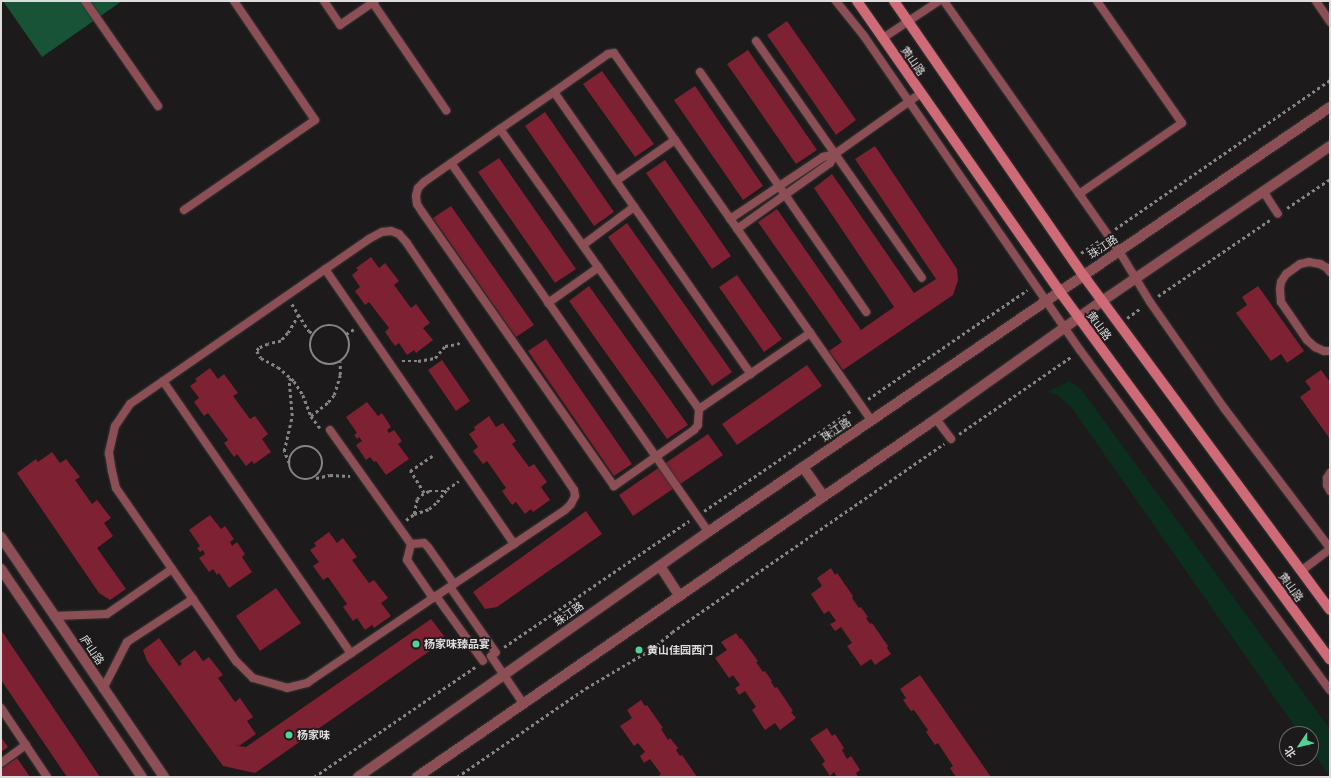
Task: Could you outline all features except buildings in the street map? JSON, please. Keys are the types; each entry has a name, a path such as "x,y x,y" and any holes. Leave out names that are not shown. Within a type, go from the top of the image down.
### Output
{"main road":[{"name":"黄山路","path":"857,1 1078,318 1330,660"},
{"name":"黄山路","path":"894,1 1083,275 1330,610"}],"street":[{"name":"珠江路","path":"358,777 708,532 1330,107"},
{"path":"417,777 936,419 1064,327 1330,146"},
{"path":"803,467 823,496"},
{"name":"庐山路","path":"1,537 164,777"},
{"path":"660,566 679,595"},
{"path":"1,569 142,777"}],"lane":[{"path":"85,1 158,106"},
{"path":"184,210 315,120 234,1"},
{"path":"324,1 340,25 374,2 446,110"},
{"path":"836,1 864,36 1080,350 1330,690"},
{"path":"883,38 938,1"},
{"path":"944,1 1080,194 1119,251 1150,302 1224,408 1330,549 1301,571"},
{"path":"1080,194 1182,123 1097,1"},
{"path":"1316,1 1330,22"},
{"path":"756,41 922,278"},
{"path":"500,129 699,409 698,425 694,430 614,486 422,212 417,204 416,196 418,188 424,182 450,163 608,54 614,54 871,420"},
{"path":"700,72 866,312"},
{"path":"554,92 751,374"},
{"path":"730,219 823,157 835,154 921,93"},
{"path":"616,181 675,140"},
{"path":"737,229 830,163 835,154"},
{"path":"450,163 708,532"},
{"path":"1263,191 1278,214"},
{"path":"583,245 634,207"},
{"path":"391,231 399,234 407,242 574,490 575,496 571,504 564,510 351,654 307,683 287,688 253,678 236,661 116,488 109,453 116,426 123,412 130,404 287,295 369,239 382,232 391,231"},
{"path":"1330,272 1327,268 1320,264 1309,262 1300,264 1286,274 1281,282 1280,289 1281,302 1307,340 1315,347 1324,351 1330,351"},
{"path":"548,303 599,267"},
{"path":"325,269 514,544"},
{"path":"699,409 810,333"},
{"path":"163,381 351,654"},
{"path":"936,419 951,439"},
{"path":"330,430 411,544"},
{"path":"1330,473 1327,478 1327,485 1330,492"},
{"path":"411,544 424,543 428,547 494,654 504,675 523,703"},
{"path":"411,544 407,560 483,662"},
{"path":"54,616 107,614 172,569"},
{"path":"103,689 127,642 193,599"},
{"path":"1,708 47,777"},
{"path":"1,763 26,745"}],"path":[{"path":"1072,259 1330,80"},
{"path":"1119,324 1330,179"},
{"path":"494,654 1035,285"},
{"path":"287,295 309,331 314,334"},
{"path":"299,314 285,338 278,343 259,348 257,351 265,362 278,367 291,378 303,395 311,416 318,428 330,430"},
{"path":"330,325 342,330 346,334 350,347 345,358 340,362 327,365 315,359 310,347 314,334 318,329 330,325"},
{"path":"389,362 418,362 436,358 445,346 457,344 470,336"},
{"path":"457,777 586,688 652,649 672,632 1080,350"},
{"path":"311,416 334,395 340,375 340,362"},
{"path":"291,378 289,380 292,416 284,451 293,474 297,477 308,480 330,475 365,479"},
{"path":"289,464 292,454 301,447 306,446 317,450 323,459 323,465 318,475 313,478"},
{"path":"424,493 410,471 432,456"},
{"path":"398,527 414,514 429,509 437,502 445,491 467,476"},
{"path":"414,514 417,499 424,493 428,491 445,491"},
{"path":"314,777 483,662"}],"green space":[{"path":"3,1 122,1 42,57"},
{"path":"1069,381 1080,388 1330,729 1330,777 1319,761 1319,726 1294,726 1072,408 1056,394 1047,392"}],"place":[{"name":"杨家味臻品宴","path":"416,644"},
{"name":"黄山佳园西门","path":"639,650"},
{"name":"杨家味","path":"289,735"}]}
